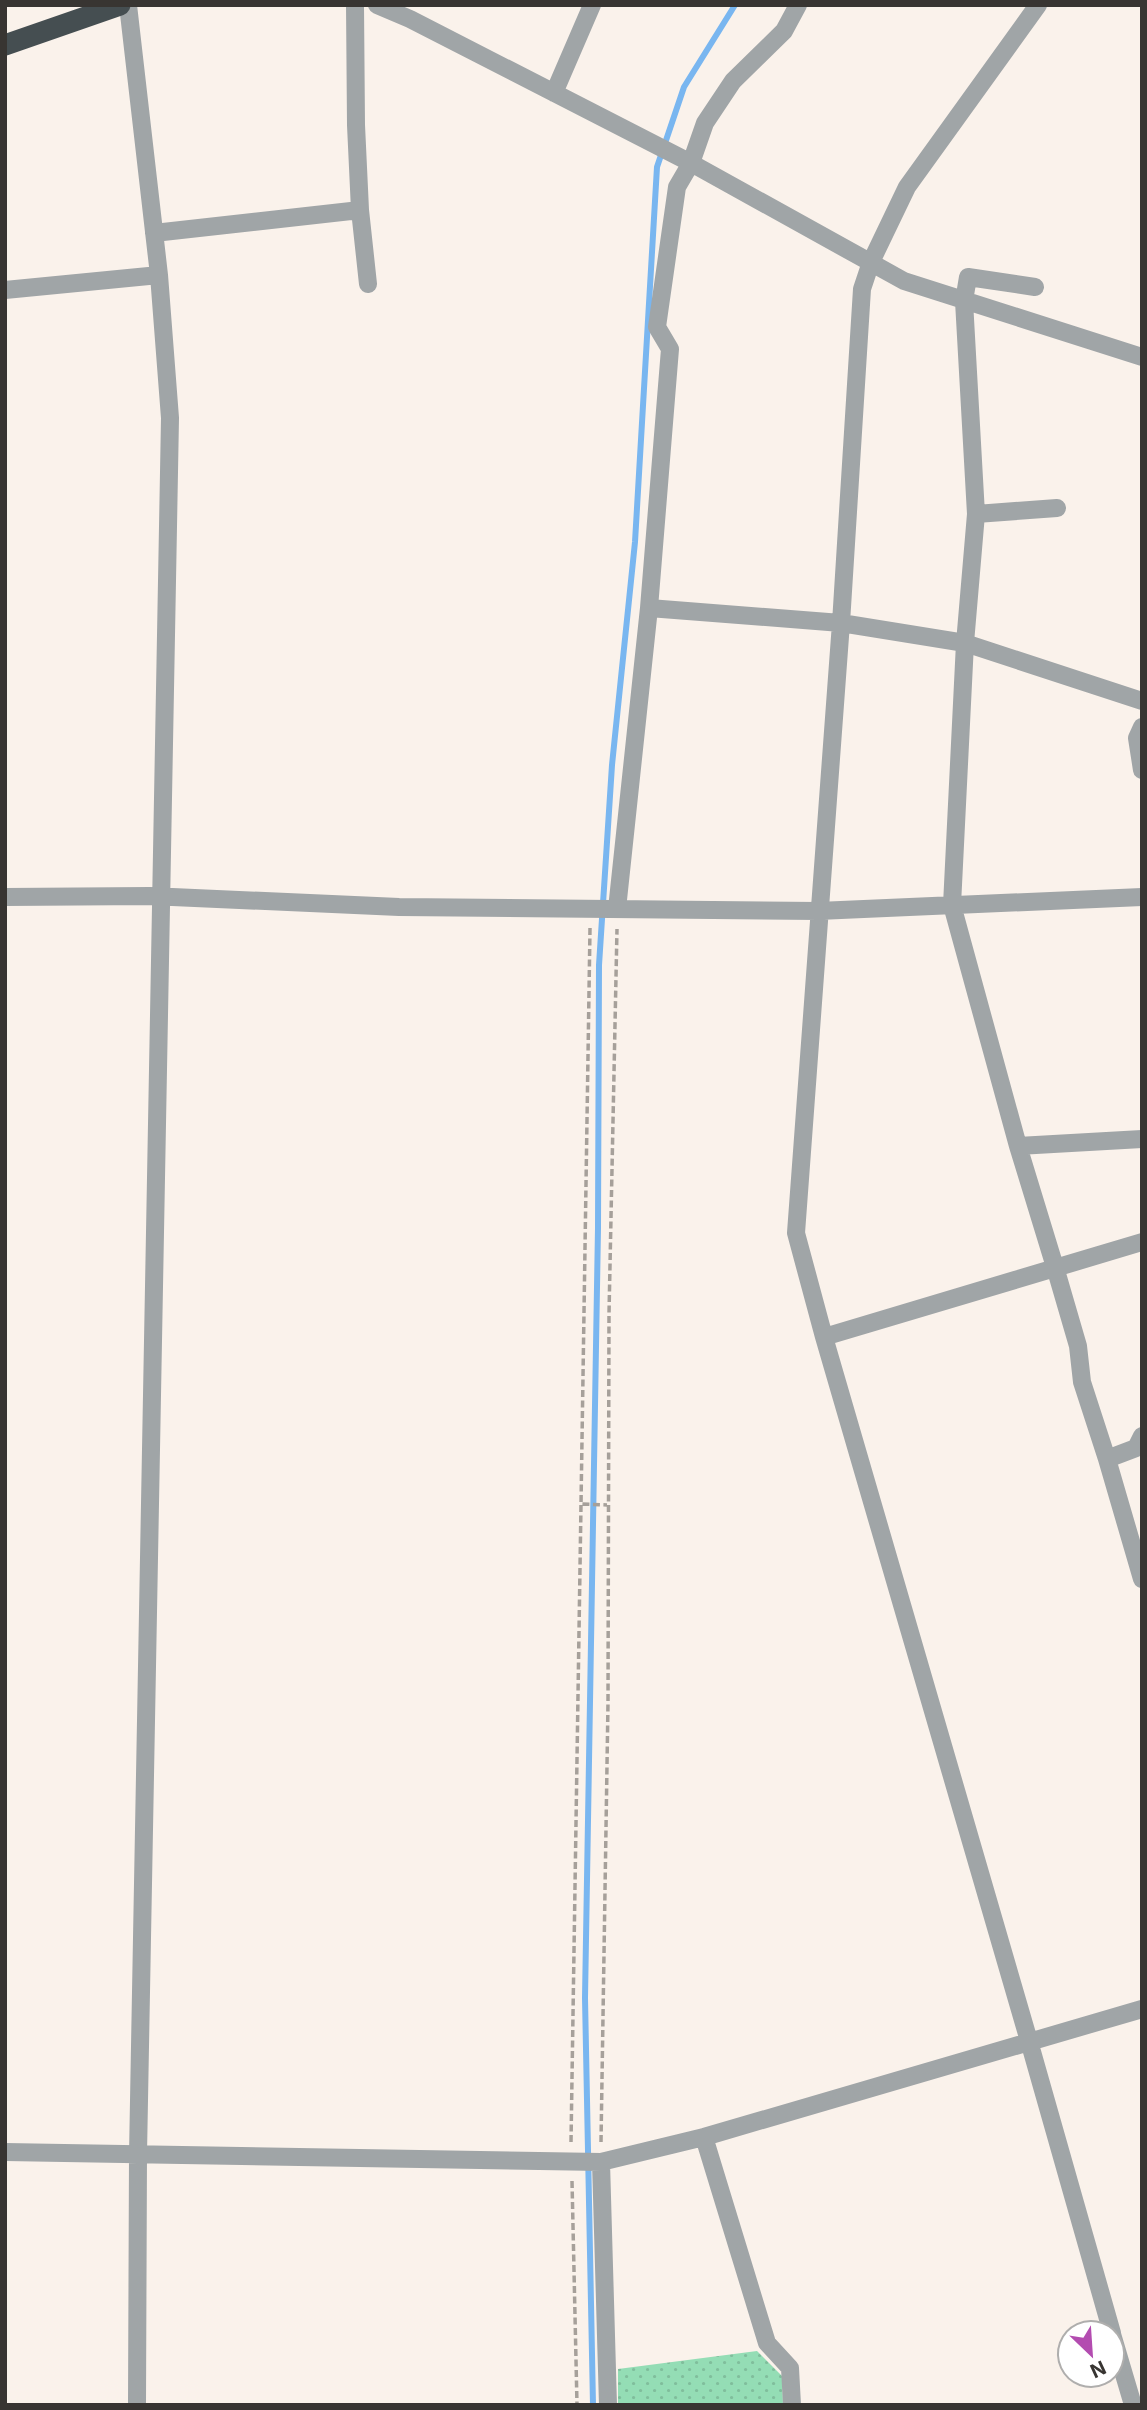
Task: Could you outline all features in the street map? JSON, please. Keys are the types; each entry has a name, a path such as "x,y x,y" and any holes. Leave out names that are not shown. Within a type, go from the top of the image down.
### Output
{"highway":[{"path":"5,45 120,5"}],"street":[{"path":"128,5 159,275 170,418 138,2155 137,2405"},
{"path":"355,5 356,125 360,210 368,284"},
{"path":"377,5 410,19 691,163 904,281 1142,357"},
{"path":"554,93 592,5"},
{"path":"617,909 649,608 670,349 657,327 677,187 691,163 705,123 733,81 784,31 797,5"},
{"path":"1038,5 907,187 871,262 862,289 841,623 796,1233 1108,2319"},
{"path":"154,233 360,210"},
{"path":"5,290 159,275"},
{"path":"1035,288 968,277 964,301 976,514 965,643 952,905 1018,1146 1078,1346 1082,1382 1142,1579"},
{"path":"976,514 1057,508"},
{"path":"649,608 841,623 965,643 1142,701"},
{"path":"1142,727 1138,738 1142,770"},
{"path":"5,897 161,897 399,907 818,911 1142,897"},
{"path":"1018,1146 1142,1139"},
{"path":"824,1337 1142,1242"},
{"path":"1107,1459 1136,1448 1142,1436"},
{"path":"5,2152 601,2162 704,2137 1142,2009"},
{"path":"704,2137 767,2343 790,2368 792,2405"},
{"path":"601,2162 608,2405"},
{"path":"1126,2381 1133,2405"}],"path":[{"path":"577,2405 571,2161 590,909"},
{"path":"601,2162 608,1703 607,1505 617,909"},
{"path":"582,1504 607,1505"}],"green space":[{"path":"757,2351 782,2376 783,2405 618,2405 618,2369"}],"waterway":[{"path":"593,2405 585,1998 598,1228 599,965 612,765 635,542 657,167 684,87 735,5"}]}
